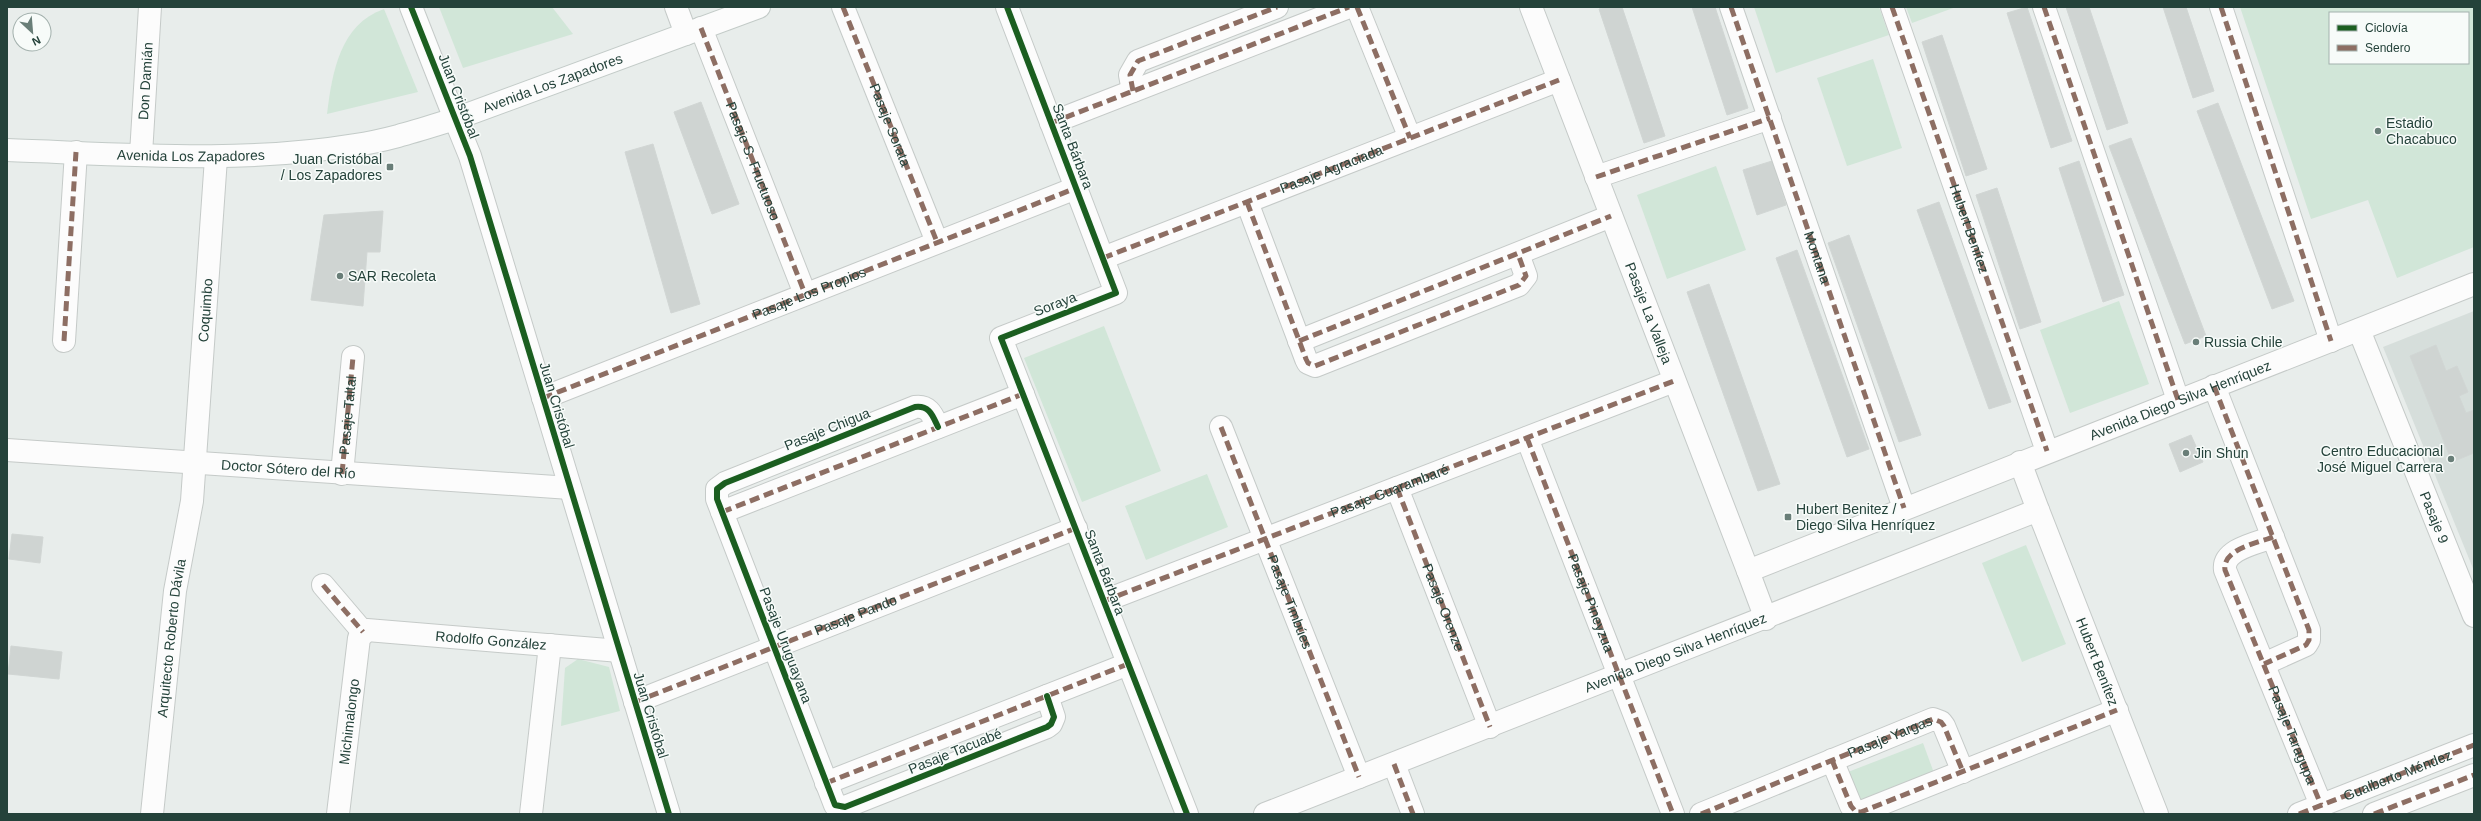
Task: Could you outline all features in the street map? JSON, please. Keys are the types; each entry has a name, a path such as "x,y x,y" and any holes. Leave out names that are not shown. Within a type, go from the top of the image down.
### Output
{"street":[{"name":"Don Damián","path":"141,154 150,7"},
{"name":"Juan Cristóbal","path":"411,7 470,156 669,814"},
{"name":"Pasaje S. Fructuoso","path":"676,7 694,31 805,294"},
{"name":"Avenida Los Zapadores","path":"7,150 216,158 299,153 356,145 404,135 455,119 759,7"},
{"name":"Pasaje Sorata","path":"843,7 937,242"},
{"name":"Santa Bárbara","path":"1006,7 1116,293"},
{"path":"1133,91 1130,75 1138,61 1277,7"},
{"path":"1051,123 1349,7"},
{"path":"1357,7 1410,138"},
{"name":"Pasaje La Valleja","path":"1531,7 1766,619"},
{"name":"Montana","path":"1731,7 1904,508"},
{"name":"Hubert Benítez","path":"1892,7 2047,451"},
{"path":"2044,7 2178,400"},
{"path":"2220,7 2331,341"},
{"name":"Pasaje Agraciada","path":"1103,258 1559,80"},
{"path":"1596,177 1770,118"},
{"path":"64,341 76,152"},
{"name":"Coquimbo","path":"195,464 216,158"},
{"name":"Pasaje Los Propios","path":"543,398 1076,188"},
{"path":"1247,202 1299,341 1308,363 1312,366 1319,365 1519,285 1526,276 1518,254"},
{"path":"1299,341 1611,216"},
{"name":"Avenida Diego Silva Henríquez","path":"1748,571 2047,451 2474,284"},
{"name":"Soraya","path":"1001,338 1116,293"},
{"name":"Pasaje 9","path":"2359,330 2474,616"},
{"name":"Santa Bárbara","path":"1001,338 1187,814"},
{"name":"Pasaje Taltal","path":"342,474 353,357"},
{"name":"Pasaje Guarambaré","path":"1104,601 1674,381"},
{"path":"2214,386 2310,635 2306,645 2301,649 2264,664"},
{"path":"722,512 1023,394"},
{"name":"Pasaje Chigua","path":"717,489 726,483 915,407 925,407 929,410 938,427"},
{"name":"Pasaje Timbúes","path":"1221,427 1359,778"},
{"name":"Pasaje Pineyzua","path":"1527,438 1673,814"},
{"name":"Doctor Sótero del Río","path":"7,450 342,474 570,488"},
{"path":"2020,462 2038,510"},
{"name":"Arquitecto Roberto Dávila","path":"152,814 175,591 192,501 195,464"},
{"name":"Pasaje Orenze","path":"1397,488 1490,727"},
{"name":"Pasaje Uruguayana","path":"717,489 717,499 826,783 835,805 839,807"},
{"name":"Hubert Benítez","path":"2038,510 2157,814"},
{"name":"Avenida Diego Silva Henríquez","path":"1265,814 1766,619 2038,510"},
{"name":"Pasaje Pando","path":"635,702 1076,528"},
{"name":"Pasaje Taragupa","path":"2273,537 2232,553 2224,565 2321,805"},
{"path":"323,585 363,632"},
{"name":"Rodolfo González","path":"363,632 375,629 620,652"},
{"name":"Michimalongo","path":"338,814 358,642 363,632"},
{"path":"531,814 550,645"},
{"name":"Pasaje Tacuabé","path":"826,783 1128,664"},
{"name":"Pasaje Tacuabé","path":"839,807 845,807 1047,727 1051,724 1054,717 1047,696"},
{"name":"Pasaje Yargas","path":"1832,760 1851,806 1856,812 1861,812 2116,710"},
{"name":"Pasaje Yargas","path":"1701,814 1929,719 1937,719 1944,726 1963,772"},
{"name":"Gualberto Méndez","path":"2299,814 2474,745"},
{"path":"1394,764 1413,814"},
{"name":"Gualberto Méndez","path":"2374,814 2474,774"}],"shaded area":[{"name":"Centro Educacional José Miguel Carrera","path":"2474,311 2474,571 2383,347"}],"green space":[{"path":"439,7 552,7 573,34 463,68"},
{"path":"1754,7 1879,7 1889,35 1776,73"},
{"path":"1906,7 1956,7 1912,23"},
{"name":"Estadio Chacabuco","path":"2240,7 2474,7 2474,247 2397,278 2368,200 2311,219"},
{"path":"384,9 418,92 327,114 336,67 348,38 357,26 369,16"},
{"path":"1873,59 1902,148 1847,166 1817,78"},
{"path":"1716,166 1746,250 1667,279 1637,195"},
{"path":"2119,301 2149,384 2070,413 2040,330"},
{"path":"1104,326 1161,471 1082,502 1024,358"},
{"path":"1207,474 1228,527 1146,560 1125,506"},
{"path":"2026,545 2066,644 2022,662 1982,563"},
{"path":"578,659 609,667 620,711 561,726 565,668"},
{"path":"1923,743 1934,773 1860,803 1848,772"}],"building":[{"path":"1605,7 1622,7 1665,136 1644,143 1599,9"},
{"path":"1692,7 1715,7 1748,108 1727,115"},
{"path":"2027,7 2072,141 2051,148 2007,13"},
{"path":"2066,7 2089,7 2128,123 2107,130"},
{"path":"2163,7 2186,7 2214,91 2193,98"},
{"path":"1942,35 1987,169 1966,176 1922,42"},
{"path":"701,102 739,204 712,214 674,112"},
{"path":"2218,103 2294,301 2272,309 2197,111"},
{"path":"2131,138 2206,336 2185,344 2109,146"},
{"path":"653,144 700,304 671,313 625,152"},
{"path":"1772,161 1786,205 1757,215 1743,170"},
{"path":"2079,161 2124,295 2103,302 2059,168"},
{"path":"1997,188 2041,322 2020,329 1976,195"},
{"path":"1939,202 2011,402 1989,409 1917,210"},
{"name":"SAR Recoleta","path":"383,211 380,252 367,252 363,306 311,300 324,215"},
{"path":"1849,235 1921,435 1899,442 1828,243"},
{"path":"1797,250 1869,449 1847,457 1776,258"},
{"path":"1709,284 1780,484 1758,491 1687,292"},
{"path":"2436,345 2446,371 2457,366 2468,392 2459,396 2466,413 2474,410 2474,453 2452,462 2410,356"},
{"name":"Jin Shun","path":"2191,435 2203,462 2180,472 2169,444"},
{"path":"12,534 43,537 40,563 9,559"},
{"path":"11,646 62,652 59,679 8,674"}],"marked path":[{"path":"843,7 937,242"},
{"path":"1133,91 1130,75 1138,61 1277,7"},
{"path":"1051,123 1349,7"},
{"path":"1357,7 1410,138"},
{"path":"1731,7 1904,508"},
{"path":"1892,7 2047,451"},
{"path":"2044,7 2178,400"},
{"path":"2221,7 2331,341"},
{"path":"701,28 805,294"},
{"path":"1103,258 1559,80"},
{"path":"1596,177 1770,118"},
{"path":"64,341 76,152"},
{"path":"543,398 1076,188"},
{"path":"1247,202 1306,359 1308,363 1315,366 1519,285 1526,276 1518,254"},
{"path":"1299,341 1611,216"},
{"path":"342,474 353,357"},
{"path":"1104,601 1674,381"},
{"path":"2214,386 2309,630 2309,640 2306,645 2264,664"},
{"path":"722,512 1023,394"},
{"path":"1221,427 1359,777"},
{"path":"1527,438 1673,814"},
{"path":"1397,488 1490,727"},
{"path":"635,702 1076,528"},
{"path":"2273,537 2235,552 2229,557 2225,570 2321,805"},
{"path":"323,585 363,632"},
{"path":"826,783 1128,664"},
{"path":"1832,760 1851,806 1856,812 1861,812 2117,710"},
{"path":"1701,814 1933,719 1941,722 1944,726 1963,772"},
{"path":"2299,814 2474,745"},
{"path":"1394,764 1413,814"},
{"path":"2374,814 2474,775"}],"cycle path":[{"path":"411,7 470,156 669,814"},
{"path":"1007,7 1116,293 1001,338 1187,814"},
{"path":"938,427 928,410 915,407 725,483 717,489 717,499 835,805 845,807 1047,727 1051,724 1054,717 1047,696"}],"place":[{"name":"Estadio Chacabuco","path":"2378,131"},
{"name":"Juan Cristóbal / Los Zapadores","path":"390,167"},
{"name":"SAR Recoleta","path":"340,276"},
{"name":"Russia Chile","path":"2196,342"},
{"name":"Jin Shun","path":"2186,453"},
{"name":"Centro Educacional José Miguel Carrera","path":"2451,459"},
{"name":"Hubert Benitez / Diego Silva Henríquez","path":"1788,517"}]}
